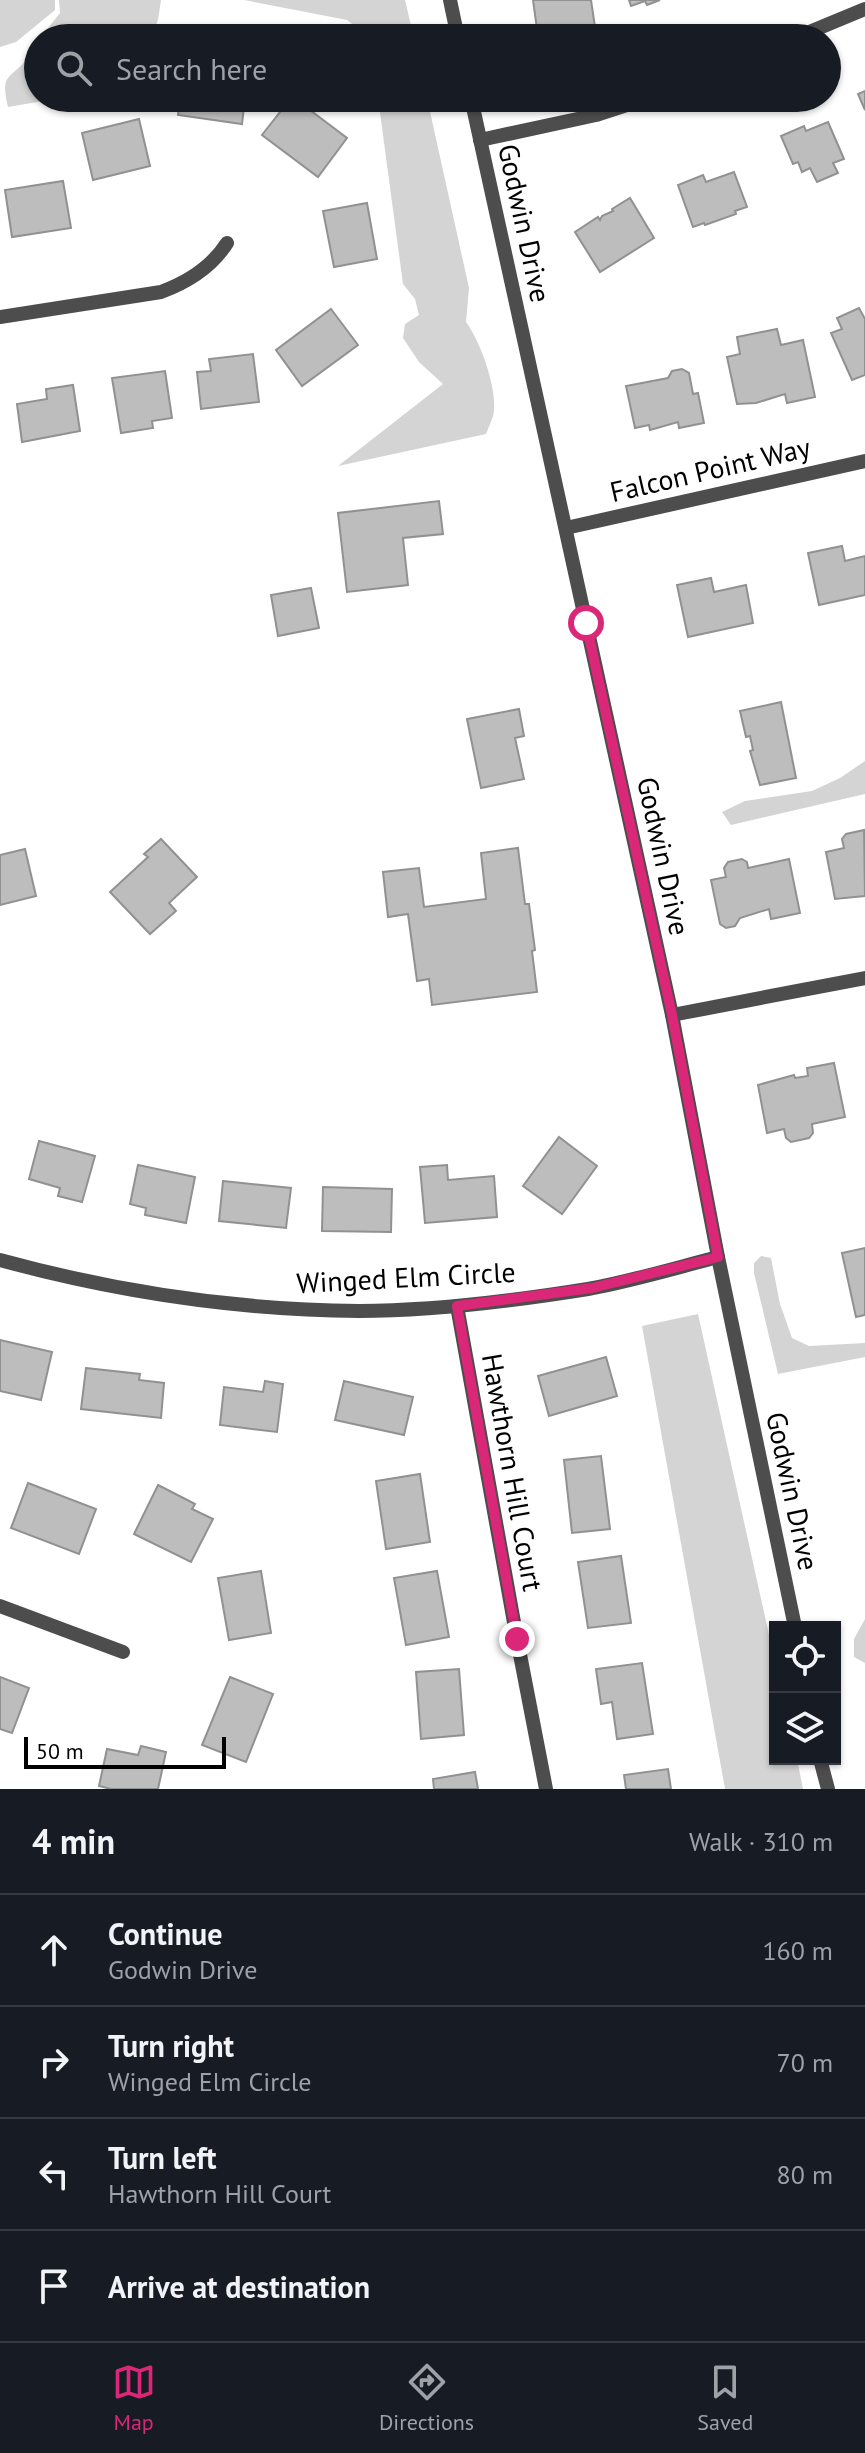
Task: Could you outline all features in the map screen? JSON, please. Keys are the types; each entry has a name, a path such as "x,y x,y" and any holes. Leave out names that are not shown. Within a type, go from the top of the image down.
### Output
{"street":[{"path":"450,0 455,24"},
{"path":"829,24 865,9"},
{"name":"Godwin Drive","path":"474,112 672,1015 718,1257 794,1621"},
{"path":"480,140 605,112"},
{"path":"0,317 161,292 198,274 227,243"},
{"name":"Falcon Point Way","path":"566,528 865,461"},
{"path":"672,1015 865,978"},
{"name":"Winged Elm Circle","path":"0,1260 54,1275 185,1299 273,1308 361,1311 457,1306 592,1288 718,1257"},
{"name":"Hawthorn Hill Court","path":"457,1306 546,1789"},
{"path":"0,1606 123,1652"},
{"path":"822,1765 828,1789"}],"shaded area":[{"path":"0,0 55,0 55,10 38,24 24,24 24,35 16,42 0,47"},
{"path":"59,0 161,0 156,24 51,24 60,13"},
{"path":"244,0 405,0 411,24 352,24 347,20"},
{"path":"24,61 24,104 8,107 5,88 8,78"},
{"path":"380,112 430,112 469,288 466,322 486,364 494,412 486,434 338,466 443,384 419,362 403,338 405,324 419,315 415,299 403,284"},
{"path":"865,761 865,794 731,825 722,812 745,801 812,791 840,778"},
{"path":"761,1256 771,1258 780,1304 792,1338 809,1346 865,1343 865,1357 778,1374 754,1273 754,1263"},
{"path":"698,1314 769,1635 769,1765 798,1765 803,1789 725,1789 642,1326"},
{"path":"865,1619 865,1663 854,1657 854,1639"}],"building":[{"path":"533,0 591,0 595,24 536,24"},
{"path":"629,0 660,0 631,6"},
{"path":"865,91 865,110 858,94"},
{"path":"178,112 243,112 242,124 178,115"},
{"path":"280,112 313,112 347,138 318,177 262,135"},
{"path":"139,119 150,166 93,180 82,133"},
{"path":"828,122 844,159 833,163 838,173 817,182 810,168 802,172 798,162 793,164 781,136 804,126 806,131"},
{"path":"734,172 747,207 735,211 736,214 693,227 678,185 703,175 706,182"},
{"path":"63,181 71,228 12,237 5,190"},
{"path":"630,198 654,238 600,272 575,232 598,217 600,220"},
{"path":"367,203 377,259 334,267 323,211"},
{"path":"859,308 865,319 865,375 852,380 831,333 842,329 837,318"},
{"path":"331,309 358,345 302,386 276,350"},
{"path":"777,329 781,345 803,340 815,397 787,403 785,394 756,403 737,404 727,357 740,354 737,337"},
{"path":"253,354 259,402 201,409 197,372 211,371 209,359"},
{"path":"682,369 689,373 693,394 698,393 704,423 679,428 678,422 650,430 649,425 635,428 626,386 668,378 672,371"},
{"path":"165,371 172,418 152,421 153,428 121,433 112,378"},
{"path":"73,385 80,431 22,442 17,404 47,399 46,389"},
{"path":"439,501 443,534 403,538 408,585 347,592 338,513"},
{"path":"842,546 845,561 865,556 865,595 819,605 808,553"},
{"path":"711,578 714,592 746,585 753,623 688,637 677,585"},
{"path":"311,588 319,628 278,636 271,595"},
{"path":"781,702 796,778 760,785 750,751 753,750 750,736 746,737 740,711"},
{"path":"519,709 524,736 515,738 524,779 481,788 467,719"},
{"path":"864,830 865,896 835,899 826,852 844,848 842,839 846,834"},
{"path":"161,839 197,877 169,903 176,911 150,934 110,892 148,857 144,854"},
{"path":"518,848 525,904 529,904 537,992 432,1005 429,979 417,981 408,914 388,917 383,872 419,868 424,907 486,899 481,853"},
{"path":"25,849 36,896 0,905 0,855"},
{"path":"742,859 747,862 748,868 789,859 800,913 771,919 769,909 740,918 735,926 726,928 720,924 711,880 726,877 724,868 728,862"},
{"path":"834,1063 845,1117 812,1124 813,1133 809,1138 791,1142 786,1138 784,1129 767,1133 758,1085 794,1075 795,1078 808,1076 807,1068"},
{"path":"559,1137 597,1166 562,1214 523,1186"},
{"path":"39,1141 95,1156 82,1202 58,1196 60,1188 29,1179"},
{"path":"138,1165 195,1177 186,1223 145,1215 146,1208 130,1204"},
{"path":"447,1165 448,1180 494,1176 497,1217 425,1223 420,1167"},
{"path":"223,1181 291,1188 286,1228 219,1221"},
{"path":"323,1187 392,1189 391,1232 322,1231"},
{"path":"865,1248 865,1315 856,1317 842,1253"},
{"path":"0,1340 52,1352 41,1400 0,1391"},
{"path":"606,1357 617,1396 549,1416 538,1376"},
{"path":"86,1368 140,1374 139,1380 164,1383 161,1418 81,1409"},
{"path":"265,1381 283,1384 277,1432 220,1425 224,1387 263,1392"},
{"path":"344,1381 413,1397 404,1435 335,1420"},
{"path":"601,1456 610,1529 572,1533 564,1460"},
{"path":"420,1474 430,1542 386,1549 376,1481"},
{"path":"28,1483 96,1509 79,1554 11,1528"},
{"path":"158,1485 195,1504 192,1509 213,1519 191,1562 134,1534"},
{"path":"621,1556 631,1623 588,1628 578,1562"},
{"path":"261,1571 271,1633 229,1640 218,1578"},
{"path":"437,1571 449,1637 406,1645 394,1578"},
{"path":"642,1663 653,1734 617,1739 612,1702 601,1704 596,1669"},
{"path":"459,1669 464,1735 421,1739 416,1672"},
{"path":"0,1677 29,1688 12,1733 0,1729"},
{"path":"230,1677 273,1694 246,1762 202,1745"},
{"path":"141,1746 166,1752 158,1789 99,1786 107,1749 138,1755"},
{"path":"668,1769 671,1789 626,1789 624,1775"},
{"path":"475,1772 478,1789 434,1789 433,1779"}],"route":[{"path":"517,1639 457,1306 592,1288 718,1257 672,1015 586,623"}]}
